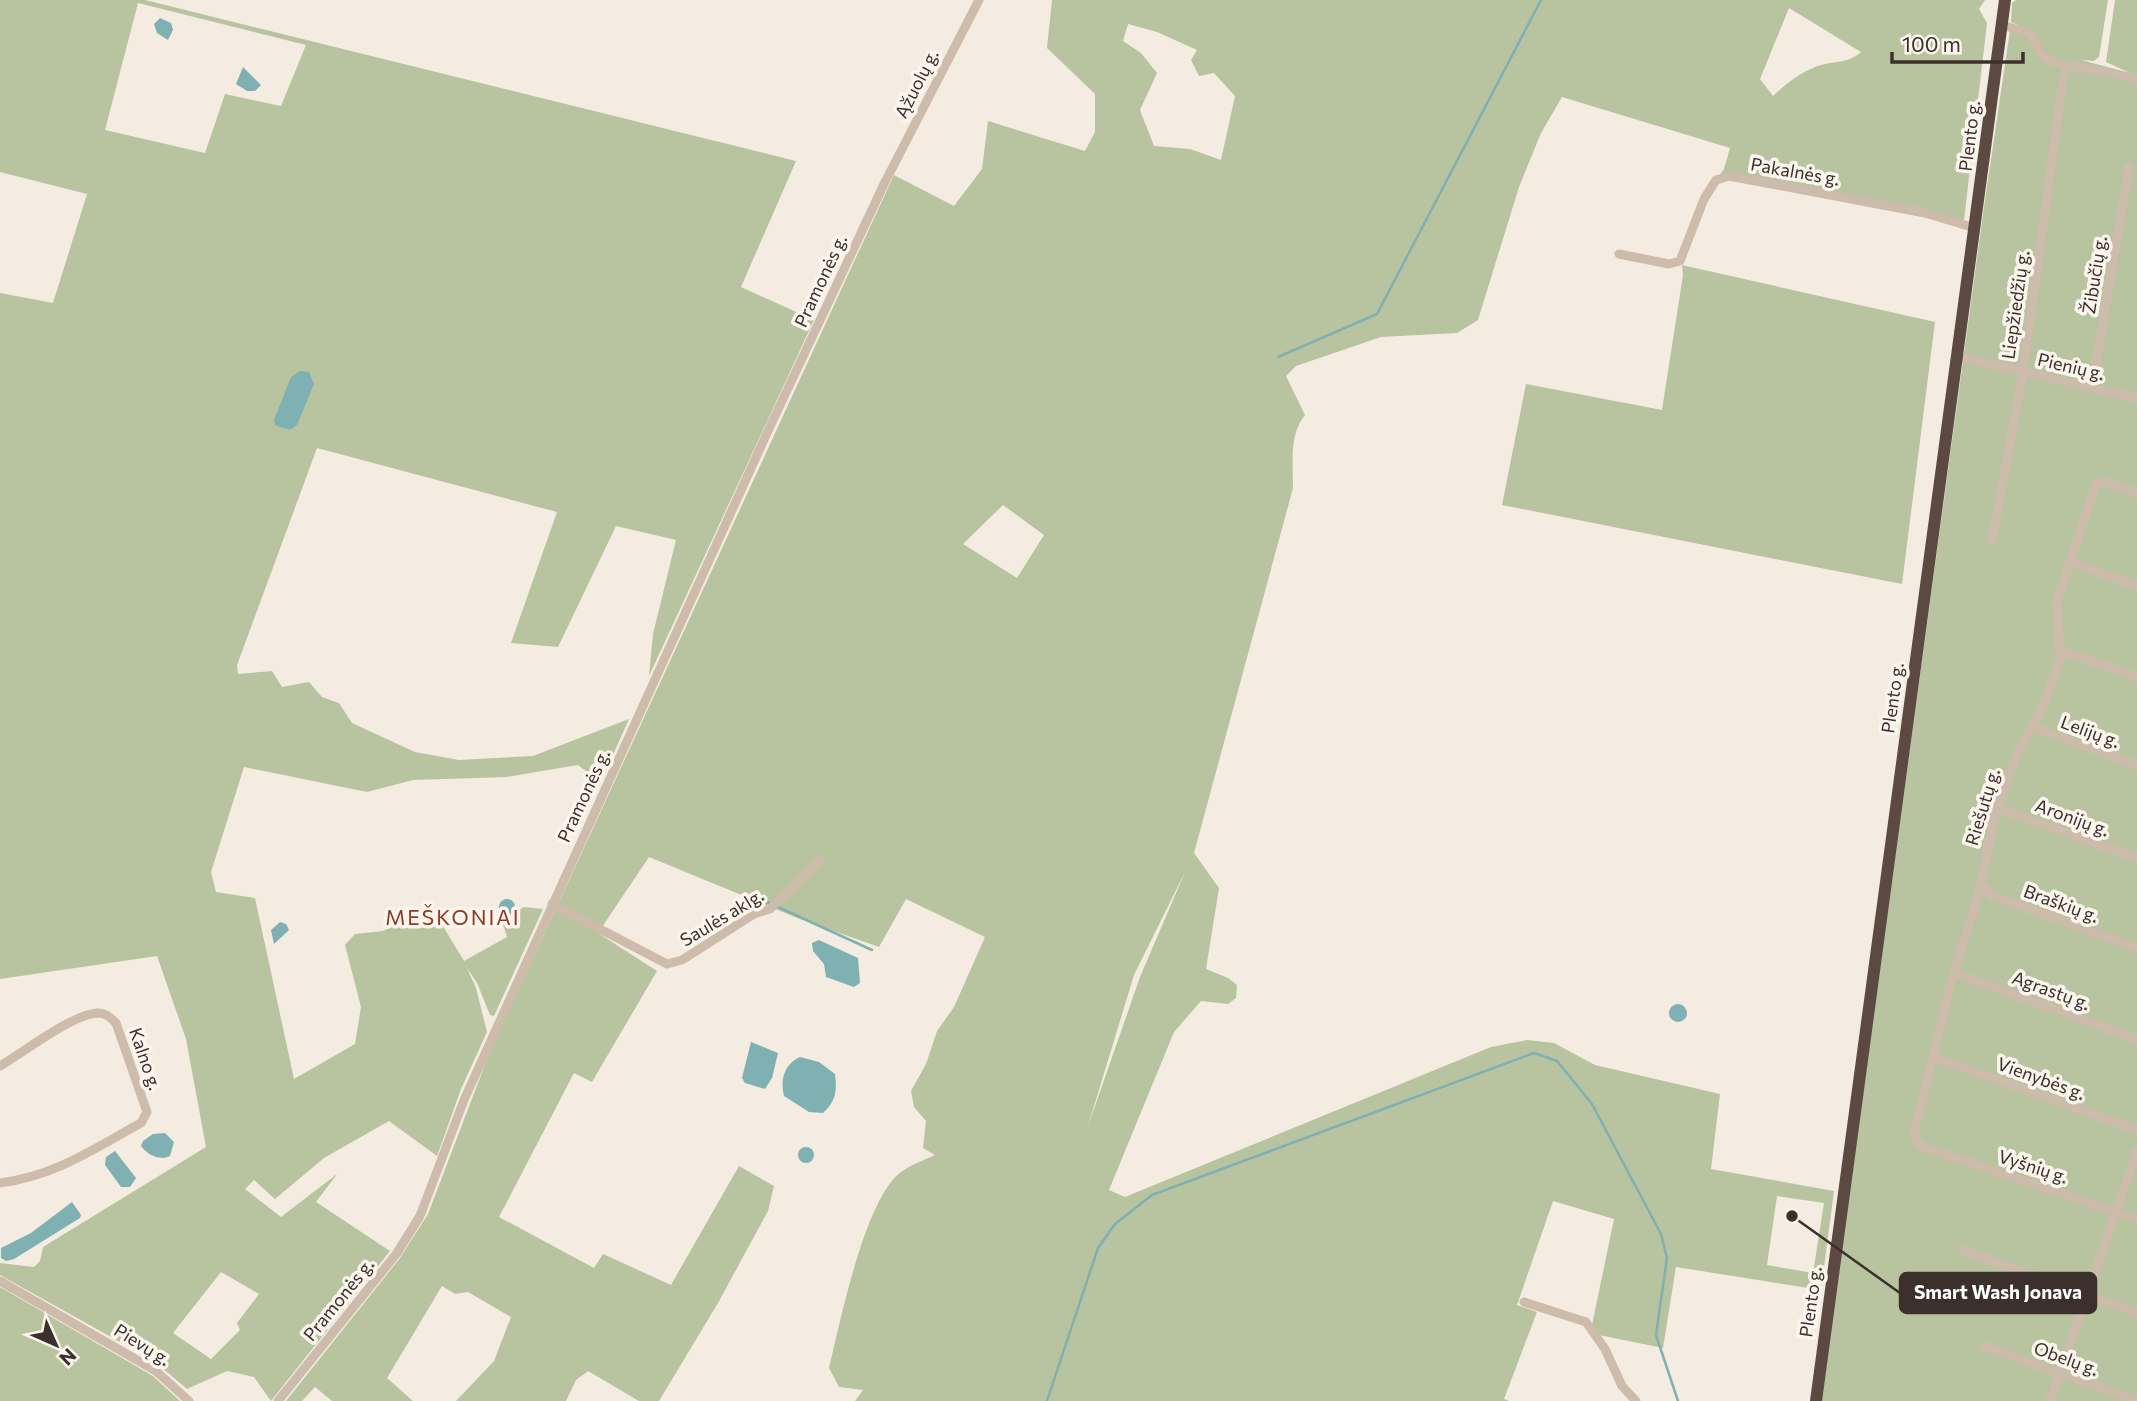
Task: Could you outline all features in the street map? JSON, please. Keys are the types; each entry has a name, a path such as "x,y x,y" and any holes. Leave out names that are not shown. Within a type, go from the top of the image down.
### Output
{"highway":[{"name":"Plento g.","path":"1816,1401 2005,0"}],"street":[{"name":"Ąžuolų g.","path":"885,182 979,0"},
{"path":"2002,25 2029,33 2045,58 2053,62 2105,69 2137,80"},
{"name":"Liepžiedžių g.","path":"1993,541 2023,372 2064,72"},
{"name":"Žibučių g.","path":"2092,388 2129,167"},
{"name":"Pakalnės g.","path":"1619,254 1669,264 1680,261 1704,199 1716,180 1729,176 1925,213 1975,228"},
{"name":"Pramonės g.","path":"278,1401 397,1253 420,1216 464,1100 552,904 885,182"},
{"name":"Pienių g.","path":"1958,357 2137,398"},
{"name":"Riešutų g.","path":"1920,1146 1914,1134 1954,973 1978,896 1997,808 2017,753 2053,681 2060,650 2057,600 2096,484 2103,481 2137,493"},
{"path":"2070,562 2137,586"},
{"path":"2060,650 2137,677"},
{"name":"Lelijų g.","path":"2032,727 2137,765"},
{"name":"Aronijų g.","path":"1997,808 2137,858"},
{"name":"Saulės aklg.","path":"552,904 667,964 682,960 754,914 770,909 821,859"},
{"name":"Braškių g.","path":"1979,883 1991,895 2137,948"},
{"name":"Agrastų g.","path":"1954,973 2137,1039"},
{"name":"Kalno g.","path":"0,1066 79,1018 97,1013 108,1015 116,1023 147,1112 141,1123 54,1171 30,1179 0,1183"},
{"name":"Vienybės g.","path":"1934,1057 2137,1130"},
{"name":"Vyšnių g.","path":"1920,1146 2137,1219"},
{"path":"2050,1401 2137,1151"},
{"path":"1963,1250 2137,1313"},
{"name":"Pievų g.","path":"0,1281 156,1371 189,1401"},
{"path":"1524,1302 1586,1322 1605,1349 1622,1387 1636,1401"},
{"name":"Obelų g.","path":"1984,1346 2137,1401"}],"green space":[{"path":"0,0 145,0 796,161 741,287 814,320 649,676 653,634 676,540 616,526 558,647 511,643 557,512 317,448 237,665 238,674 272,671 282,687 309,682 322,697 339,703 352,723 415,752 459,760 533,756 629,719 599,786 595,778 578,765 507,777 413,780 367,792 244,767 211,872 216,892 255,898 294,1079 355,1044 361,1007 345,945 355,934 383,931 428,909 435,913 464,961 507,937 502,921 524,907 543,909 494,1016 490,1015 477,983 467,968 476,988 487,1032 461,1089 437,1156 389,1121 324,1158 275,1199 254,1180 245,1189 281,1217 337,1174 316,1202 390,1251 271,1401 254,1377 227,1371 187,1389 154,1361 0,1275 0,1263 34,1267 40,1261 43,1247 206,1147 186,1039 157,956 0,979 0,293 53,303 87,194 0,172","holes":["138,3 306,45 281,106 225,94 205,153 105,130","221,1272 259,1294 237,1323 240,1330 211,1359 173,1333"]},
{"path":"1052,0 1985,0 1979,9 1987,23 1964,220 1961,224 1729,176 1716,180 1724,169 1730,148 1562,97 1541,133 1519,187 1478,320 1457,333 1381,337 1296,366 1286,376 1305,415 1294,440 1293,488 1194,853 1219,888 1206,969 1237,985 1236,998 1228,1004 1201,1001 1174,1032 1109,1190 1125,1197 1491,1047 1527,1040 1554,1043 1595,1065 1720,1094 1711,1169 1834,1191 1821,1290 1676,1267 1663,1348 1599,1335 1592,1325 1614,1219 1553,1201 1517,1305 1537,1312 1504,1399 1509,1401 855,1401 863,1390 839,1387 829,1368 847,1293 865,1234 888,1186 901,1172 935,1155 923,1148 926,1121 914,1107 911,1091 926,1064 937,1031 954,1007 985,937 906,899 879,947 800,919 649,857 598,933 657,971 592,1082 574,1073 499,1217 594,1268 603,1254 671,1285 739,1166 774,1186 768,1211 718,1303 659,1401 639,1401 588,1371 576,1380 566,1401 456,1401 494,1361 511,1317 468,1292 455,1294 442,1286 387,1378 413,1401 332,1401 315,1387 302,1401 286,1401 400,1258 428,1214 489,1054 894,175 954,206 982,169 988,121 1085,151 1095,132 1095,94 1047,48","holes":["1789,8 1861,52 1845,61 1809,70 1773,96 1760,79","1128,24 1157,32 1197,50 1191,60 1199,76 1214,73 1235,96 1221,160 1190,149 1154,146 1140,110 1157,73 1141,53 1123,41","1003,505 1044,535 1017,578 963,544","1185,872 1140,977 1088,1126 1134,975","1777,1196 1824,1203 1813,1273 1767,1265"]},
{"path":"2016,0 2108,0 2099,57 2094,61 2081,60 2130,73 2106,62 2115,0 2137,0 2137,1401 1821,1401 1984,207 2010,30 2018,25 2011,22 2012,3"},
{"path":"1682,265 1935,322 1902,584 1502,505 1526,384 1662,410 1683,275"},
{"path":"0,1287 153,1376 180,1401 0,1401"}],"water":[{"path":"160,18 171,23 173,30 168,40 157,33 154,24"},
{"path":"243,67 261,85 255,91 247,91 236,84"},
{"path":"300,371 309,372 314,384 297,425 290,430 275,425 274,420 291,377"},
{"path":"507,899 515,907 507,915 499,907"},
{"path":"280,922 286,924 289,930 274,944 271,930"},
{"path":"819,940 858,958 860,983 854,987 826,977 824,964 813,951 812,943"},
{"path":"1674,1004 1682,1004 1687,1013 1685,1020 1674,1022 1669,1017 1669,1009"},
{"path":"751,1042 778,1053 772,1078 765,1089 745,1083 742,1078"},
{"path":"800,1057 819,1062 835,1074 835,1095 823,1113 809,1112 784,1096 784,1073 790,1064"},
{"path":"165,1133 174,1142 170,1156 154,1156 141,1146 143,1141 153,1134"},
{"path":"806,1147 812,1149 812,1161 806,1163 800,1161 798,1155 800,1149"},
{"path":"115,1151 136,1178 130,1187 121,1187 105,1165 106,1157"},
{"path":"72,1202 81,1215 80,1218 14,1259 6,1261 1,1258 1,1248 31,1233"}],"waterway":[{"path":"1278,357 1377,314 1541,0"},
{"path":"743,909 748,911 765,902 771,903"},
{"path":"778,907 872,950"},
{"path":"1047,1401 1098,1248 1115,1224 1152,1195 1534,1053 1557,1061 1592,1104 1661,1234 1667,1258 1656,1335 1678,1401"}],"place":[{"name":"Smart Wash Jonava","path":"1792,1216"}],"district":[{"name":"MEŠKONIAI","path":"453,918"}]}
